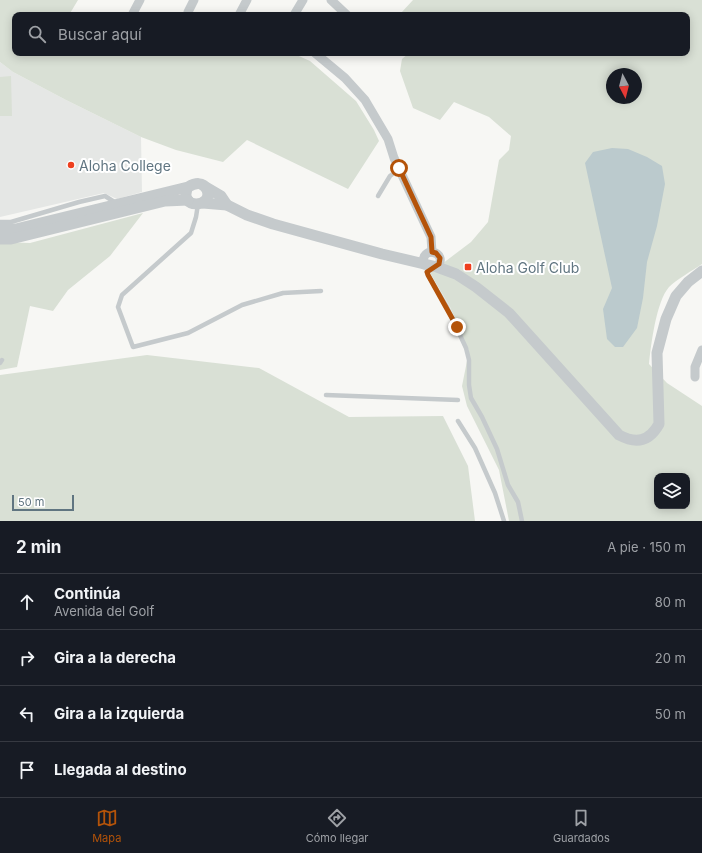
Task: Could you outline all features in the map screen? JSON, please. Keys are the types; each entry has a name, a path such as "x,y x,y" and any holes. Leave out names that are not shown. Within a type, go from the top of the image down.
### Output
{"street":[{"path":"134,12 140,0"},
{"path":"188,12 194,0"},
{"path":"241,12 247,0"},
{"path":"296,12 303,0"},
{"path":"331,0 344,12"},
{"path":"319,56 345,78 365,100 388,139 394,158 431,237 432,252"},
{"path":"0,229 16,228 188,187 199,183 220,196 227,205"},
{"path":"196,202 206,200 208,195 204,186"},
{"path":"188,187 186,191 196,202"},
{"path":"0,239 11,238 165,201 196,202 227,205 247,215 272,224 424,265 437,267 456,274 476,287 509,313 619,435 628,440 637,441 646,439 656,430 659,424 656,352 666,319 676,296 688,282 702,271"},
{"path":"424,265 424,256 432,252 436,253 440,258 437,267"},
{"path":"695,377 695,366 702,350"}],"lane":[{"path":"378,196 390,176 399,168"},
{"path":"0,222 11,222 105,196 118,204"},
{"path":"196,202 196,217 191,233 122,295 118,307 133,347 188,333 242,305 283,293 321,291"},
{"path":"437,267 427,272 428,275 447,307 466,348 469,360 469,385 471,398 497,449 508,485 518,502 522,521"},
{"path":"326,395 458,400"},
{"path":"458,421 475,448 495,493 504,521"}],"shaded area":[{"path":"0,0 78,0 71,12 12,12 12,56 299,56 310,61 356,101 379,141 348,189 247,140 223,162 176,150 141,137 66,100 13,72 0,62"},
{"path":"413,0 702,0 702,264 672,284 664,294 657,313 649,364 667,383 702,406 702,521 509,521 499,470 467,406 462,386 469,351 450,307 430,273 471,242 488,222 499,160 509,150 511,136 489,117 454,102 440,120 413,108 400,71 402,59 406,56 690,56 690,12 402,12"},
{"name":"Aloha College","path":"0,62 13,72 141,137 142,192 117,199 104,193 0,217"},
{"path":"11,76 12,116 0,116 0,77"},
{"path":"612,148 628,149 647,157 662,166 665,184 657,226 647,262 643,298 637,328 623,347 615,347 607,339 603,309 612,288 585,163 593,152"},
{"path":"143,213 110,256 68,290 53,311 30,306 17,367 0,370 0,242 30,243"},
{"path":"147,355 259,368 349,417 443,416 468,466 475,521 0,521 0,375"}],"place":[{"name":"Aloha College","path":"71,165"},
{"name":"Aloha Golf Club","path":"468,267"}],"route":[{"path":"399,168 431,237 432,252 436,253 440,258 437,267 427,272 428,275 457,327"}]}
